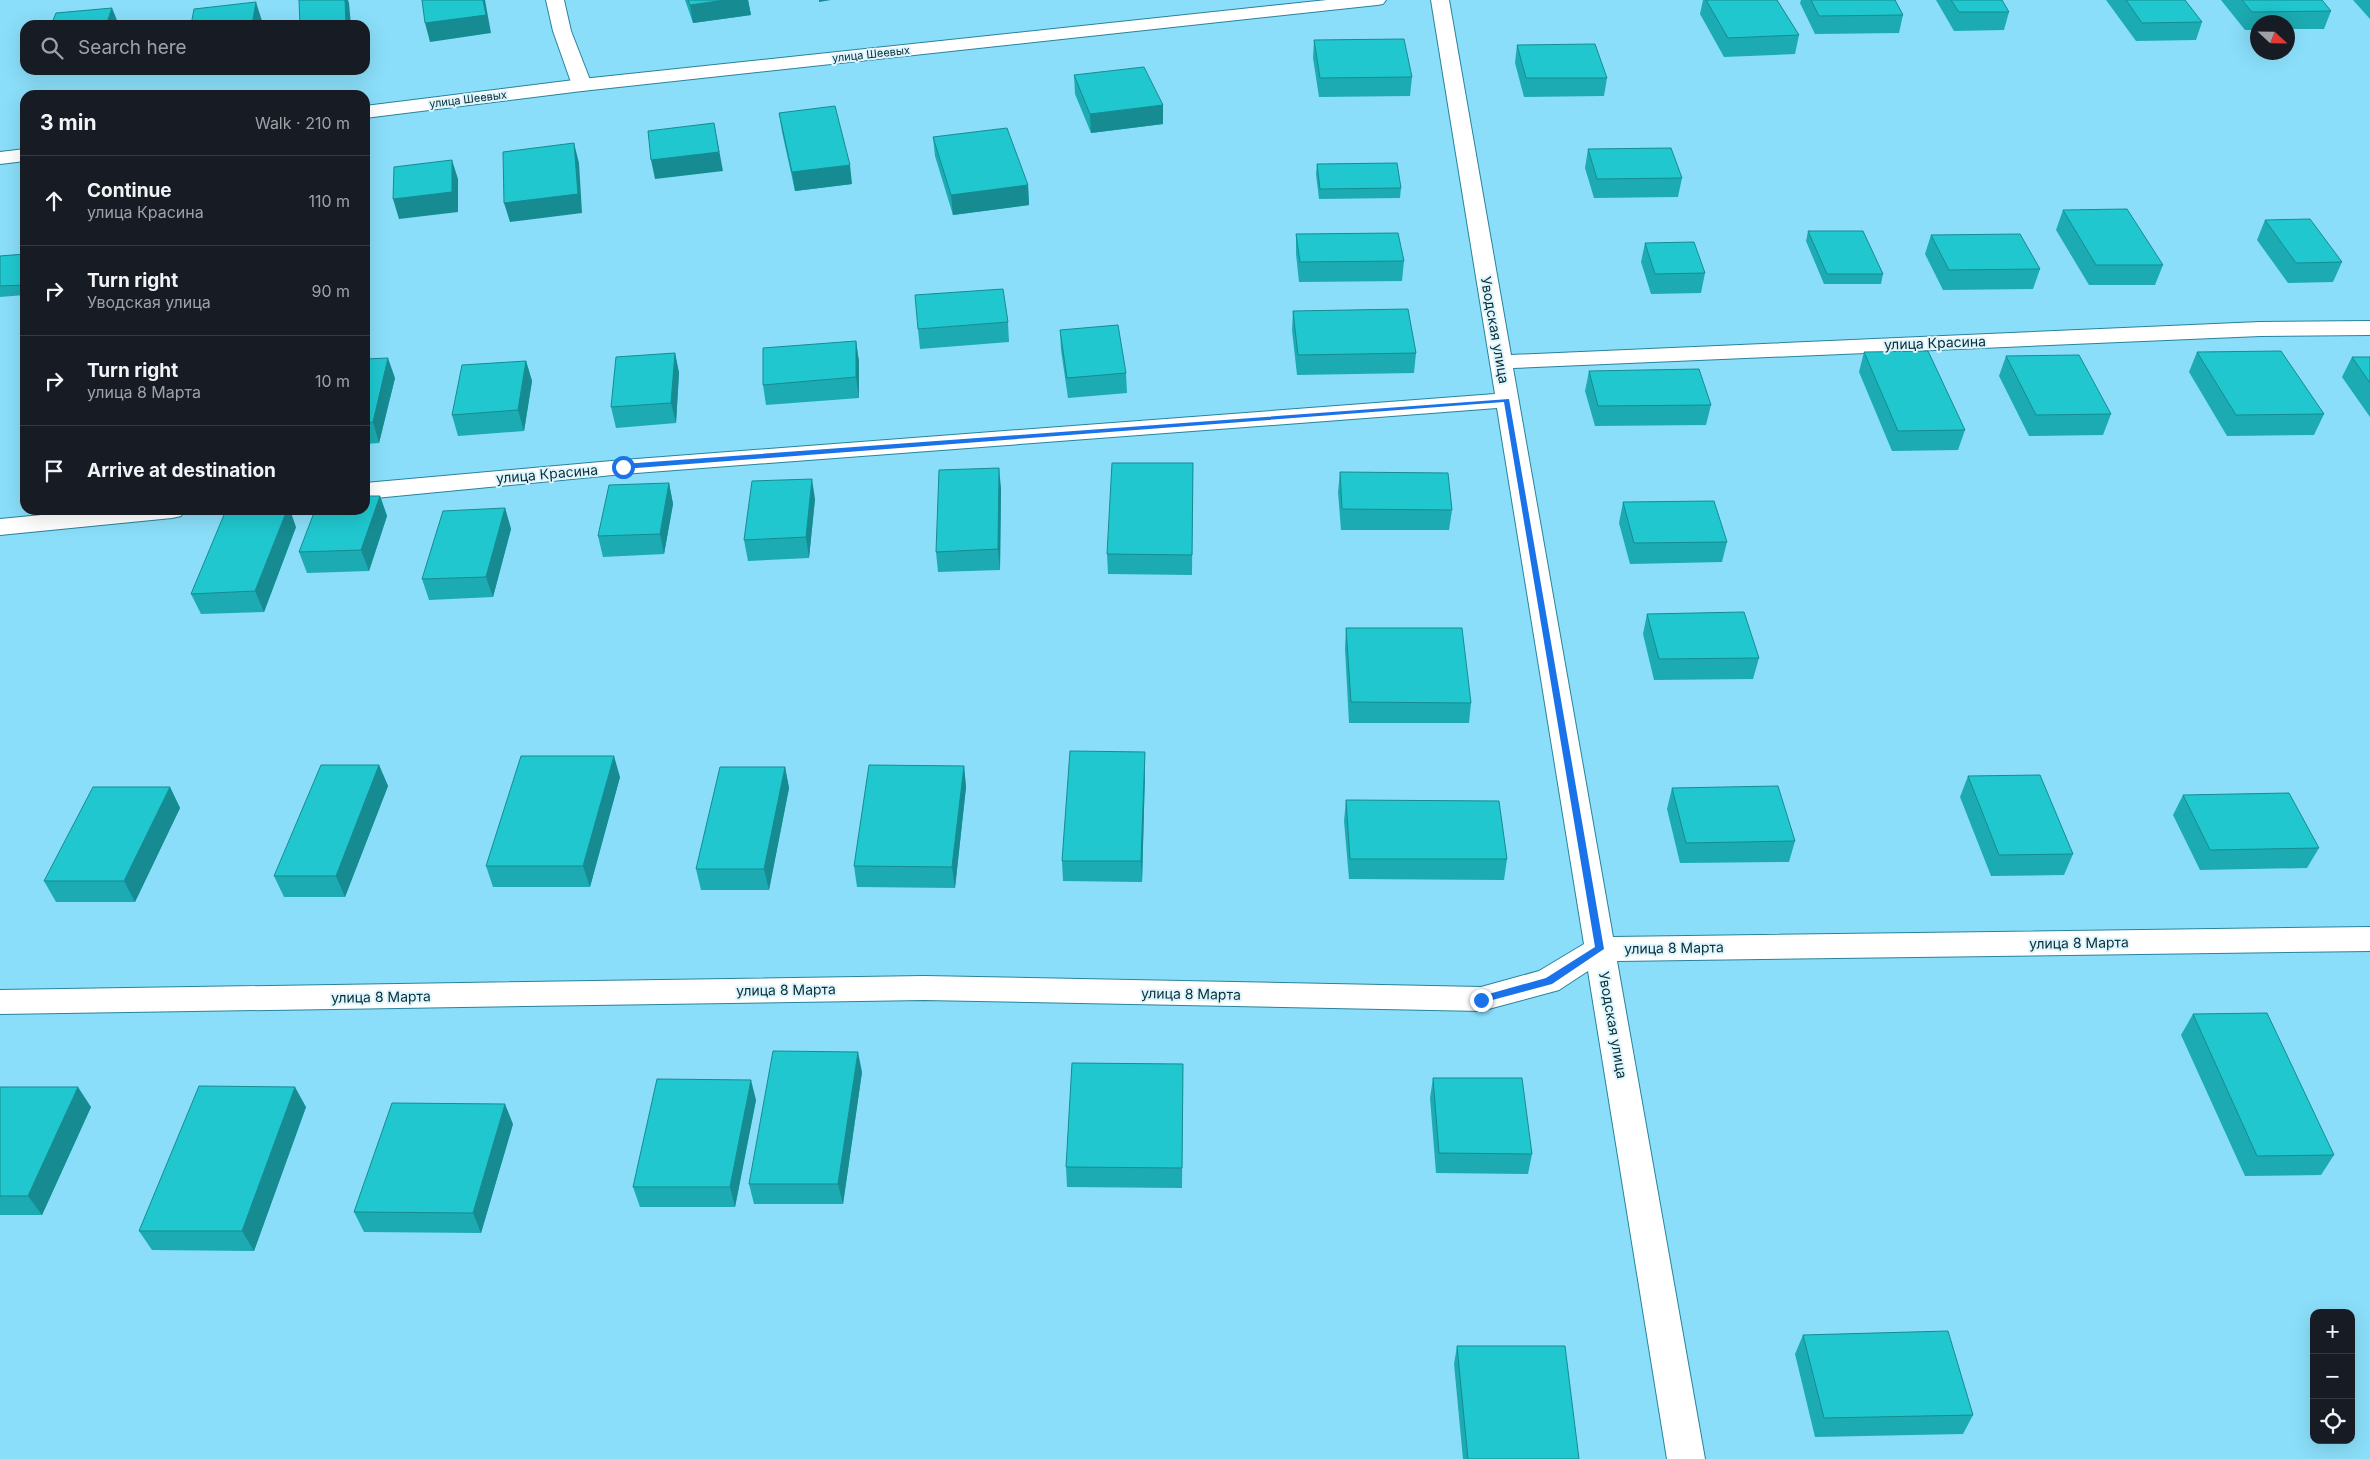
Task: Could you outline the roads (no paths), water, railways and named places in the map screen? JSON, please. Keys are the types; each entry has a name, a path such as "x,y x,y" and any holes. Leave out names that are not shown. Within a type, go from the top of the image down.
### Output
{"street":[{"path":"556,0 562,31 582,85"},
{"name":"улица Шеевых","path":"370,111 582,85 1377,0"},
{"name":"Уводская улица","path":"1440,0 1686,1459"},
{"path":"0,158 20,156"},
{"name":"улица Красина","path":"1500,362 2260,329 2370,328"},
{"name":"улица Красина","path":"370,492 623,467 1507,400"},
{"path":"0,527 121,515"},
{"name":"улица 8 Марта","path":"0,1002 924,988 1481,1000 1548,981 1600,949 2370,939"}]}
